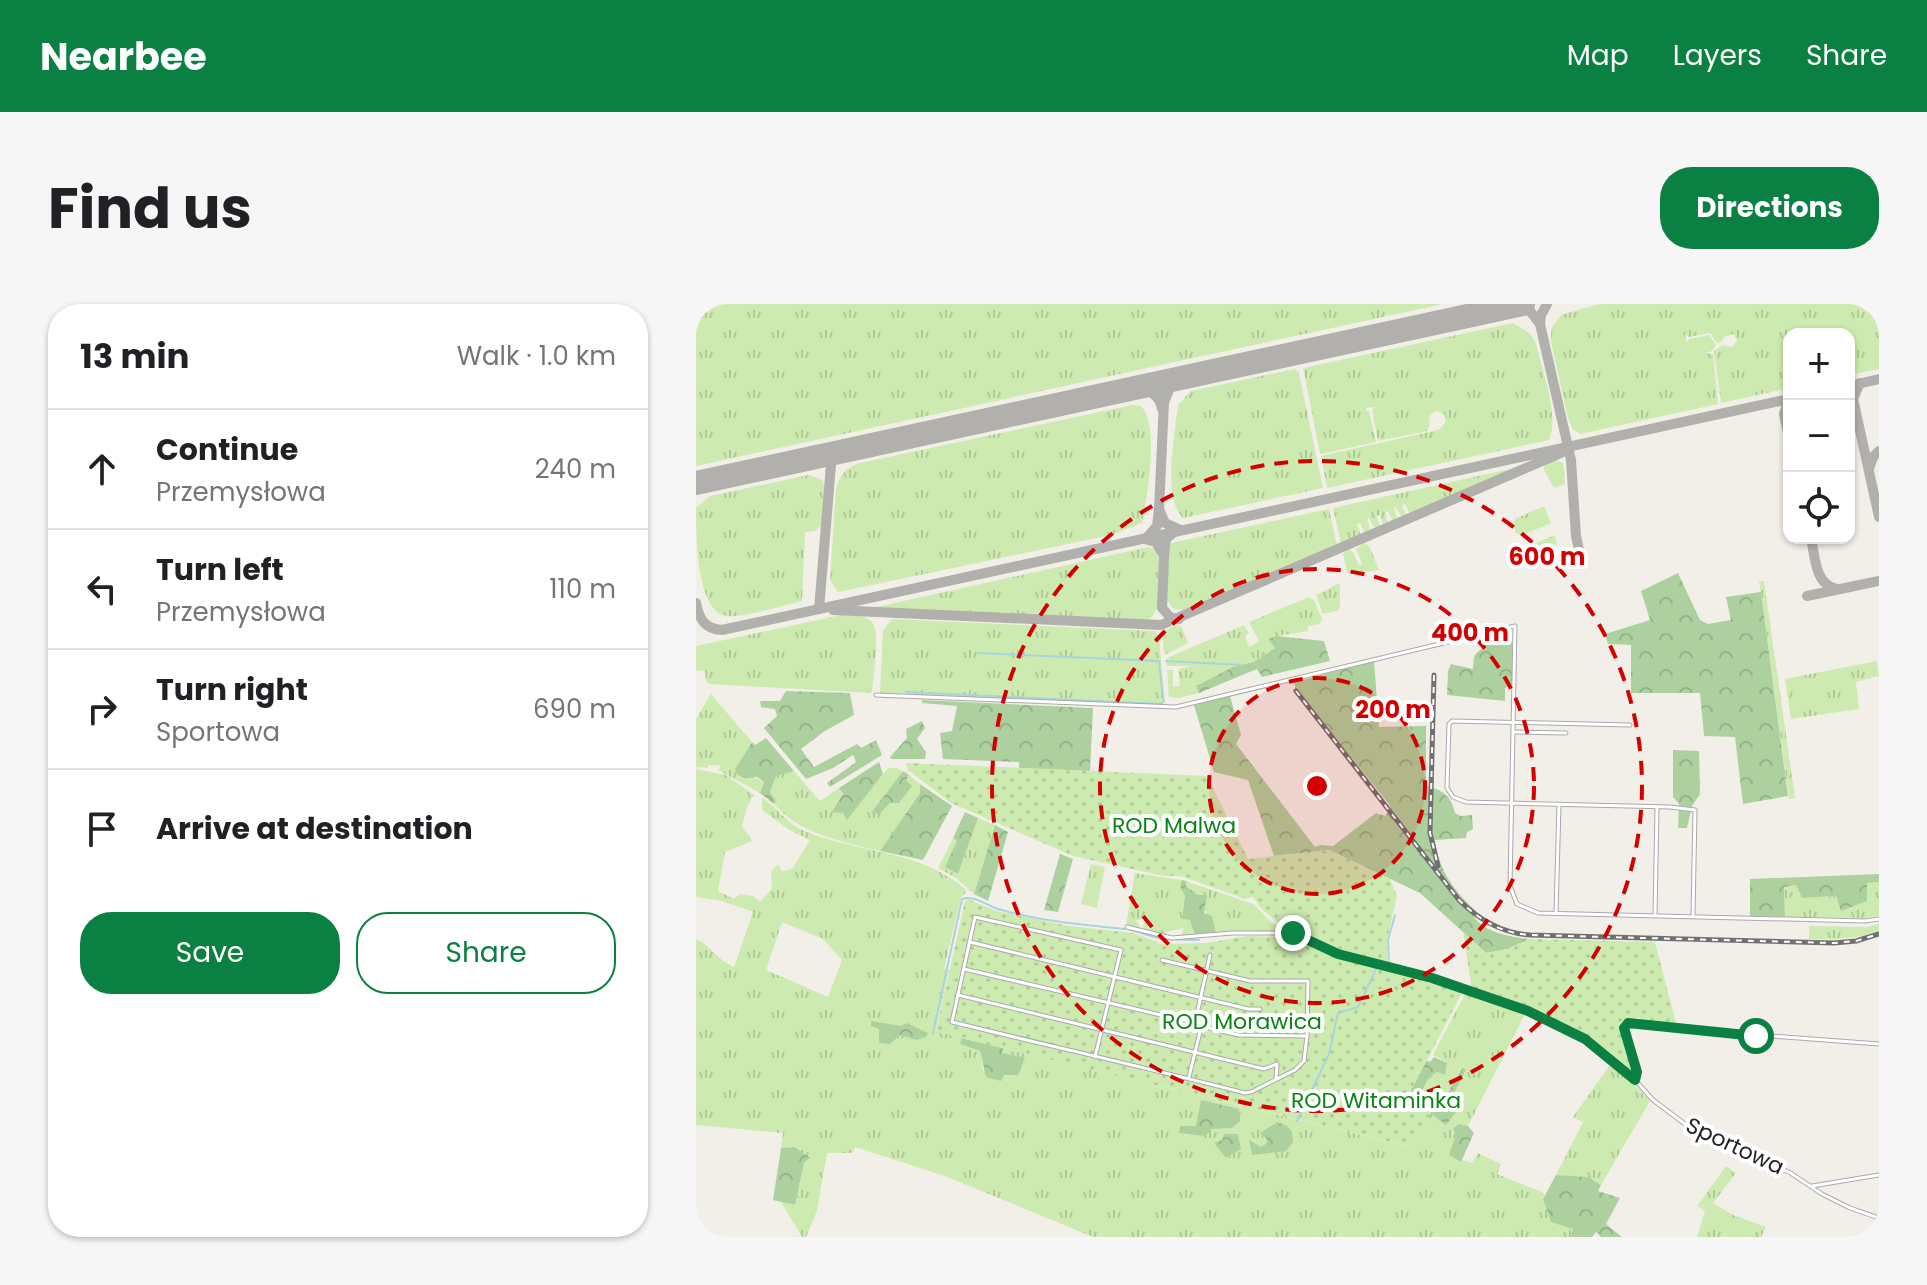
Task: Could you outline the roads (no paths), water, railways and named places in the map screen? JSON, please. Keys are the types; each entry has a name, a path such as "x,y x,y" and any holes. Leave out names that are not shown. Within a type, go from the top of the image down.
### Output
{"street":[{"path":"876,695 1176,707 1515,626 1512,895 1524,909 1538,913 1879,919"},
{"path":"1630,725 1450,722 1447,781 1450,793 1459,800 1695,810 1693,916"},
{"path":"1513,732 1566,733"},
{"path":"1556,913 1559,804"},
{"path":"1655,915 1657,806"},
{"path":"1095,1057 1121,950 975,917 952,1022 1095,1057 1188,1078 1245,1093 1295,1070 1304,1061 1308,981 1250,981 1162,960"},
{"name":"Sportowa","path":"1127,927 1172,938 1213,937 1232,933 1293,933 1338,954 1432,978 1528,1011 1585,1039 1635,1080 1653,1100 1685,1124 1732,1149 1777,1165 1850,1208 1879,1218"},
{"path":"970,942 1248,1009 1260,1009"},
{"path":"1195,1023 1210,955"},
{"path":"964,969 1239,1035 1307,1036"},
{"path":"958,995 1264,1069 1277,1064 1276,1079"},
{"path":"1635,1080 1637,1072 1624,1028 1628,1023 1879,1044"},
{"path":"1188,1078 1200,1026"},
{"path":"1812,1186 1879,1175"}],"waterway":[{"path":"979,653 1160,661"},
{"path":"1166,661 1242,665"},
{"path":"1159,662 1163,698"},
{"path":"906,692 1161,704 1164,700"},
{"path":"933,1033 962,899 976,899 1029,917 1125,929"},
{"path":"1389,965 1388,940 1395,915"},
{"path":"1128,929 1161,939 1199,940"},
{"path":"1372,978 1377,966 1390,970"},
{"path":"1297,1121 1329,1054 1338,1013 1358,1007 1371,980"}],"railway":[{"path":"1434,675 1430,833 1438,866"},
{"path":"1296,691 1459,900 1474,914 1500,928 1530,935 1834,943 1879,934"}],"park label":[{"name":"ROD Malwa","path":"1174,825"},
{"name":"ROD Morawica","path":"1242,1021"},
{"name":"ROD Witaminka","path":"1376,1100"}]}
